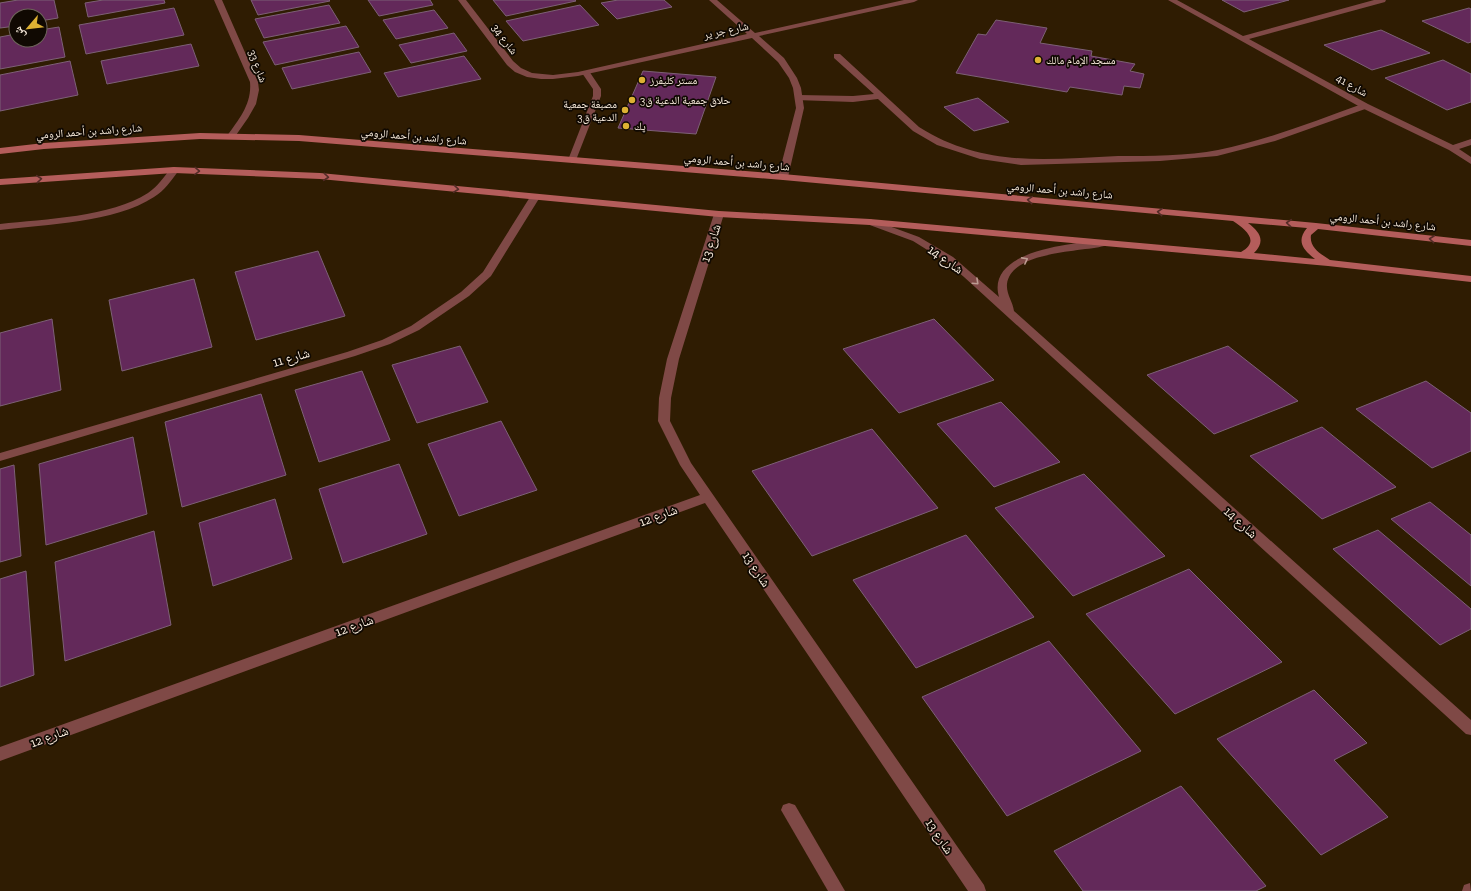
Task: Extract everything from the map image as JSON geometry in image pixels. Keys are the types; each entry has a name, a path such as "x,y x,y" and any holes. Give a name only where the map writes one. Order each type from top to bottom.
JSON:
{"street":[{"name":"شارع 33","path":"218,0 254,82 256,90 245,117 231,136"},
{"name":"شارع 34","path":"462,0 510,63 523,72 541,77"},
{"path":"714,0 755,35 781,60 788,69 797,88 800,108 783,177"},
{"name":"شارع جر ير","path":"541,77 565,76 586,72 914,0"},
{"name":"شارع 41","path":"1172,0 1365,106 1452,148 1471,161"},
{"path":"1243,38 1382,0"},
{"path":"837,56 916,129 944,145 980,156 1021,162 1160,158 1217,152 1266,141 1365,106"},
{"path":"572,160 597,96 597,90 586,72"},
{"path":"799,98 853,99 880,96"},
{"name":"شارع راشد بن أحمد الرومي","path":"0,151 44,146 170,137 231,136 298,138 783,177 1235,218 1471,243"},
{"path":"1452,148 1471,142"},
{"path":"0,182 174,170 320,176 719,214 870,222 1111,243 1328,263 1471,279"},
{"path":"0,227 97,215 126,208 151,195 160,188 174,170"},
{"name":"شارع 11","path":"0,457 351,354 386,342 415,328 465,294 487,274 535,197"},
{"name":"شارع 13","path":"719,214 673,359 665,398 664,421 686,466 978,891"},
{"path":"1235,218 1251,230 1256,237 1254,248 1242,256"},
{"name":"شارع 14","path":"870,222 911,237 934,249 968,275 1469,724"},
{"path":"1316,226 1307,233 1305,238 1306,245 1318,258 1328,263"},
{"name":"شارع 14","path":"1011,315 1003,296 1002,283 1008,273 1017,264 1031,257 1061,247 1111,243"},
{"name":"شارع 12","path":"0,754 708,497"},
{"path":"789,810 837,891"}],"building":[{"path":"18,0 54,0 58,18 48,20 48,8 8,8 8,27 0,28 0,3"},
{"path":"103,0 164,0 165,3 88,17 85,3"},
{"path":"251,0 329,0 330,1 258,15"},
{"path":"368,0 430,0 433,5 379,16"},
{"path":"493,0 575,0 576,1 506,16"},
{"path":"618,0 664,0 672,7 617,19 601,3"},
{"path":"1222,0 1289,0 1244,12"},
{"path":"329,5 340,23 264,38 255,19"},
{"path":"580,5 599,25 523,41 506,21"},
{"path":"174,8 184,35 86,54 79,25"},
{"path":"1469,8 1471,9 1471,42 1468,43 1422,21"},
{"path":"434,10 448,28 396,39 383,20"},
{"name":"مسجد الإمام مالك","path":"996,20 1047,28 1040,43 1092,51 1091,56 1135,64 1130,71 1144,74 1140,88 1124,86 1122,95 1070,87 1067,92 956,73 978,34 986,35"},
{"path":"346,26 359,47 275,65 263,42"},
{"path":"59,27 65,57 0,69 0,37 8,36 8,48 48,48 48,29"},
{"path":"1381,30 1430,53 1372,70 1324,45"},
{"path":"454,33 467,51 411,63 399,45"},
{"path":"191,44 199,66 107,84 101,61"},
{"path":"359,52 371,72 292,89 282,68"},
{"path":"464,56 481,79 398,97 384,73"},
{"path":"1443,60 1471,74 1471,102 1447,110 1385,78"},
{"path":"70,61 78,95 0,111 0,75"},
{"path":"643,71 716,77 696,134 618,128"},
{"path":"978,98 1009,122 974,131 944,107"},
{"path":"318,251 345,316 256,340 235,272"},
{"path":"194,279 212,347 122,371 109,300"},
{"path":"52,319 61,390 0,406 0,333"},
{"path":"934,319 994,380 899,413 843,349"},
{"path":"460,346 488,402 417,423 392,365"},
{"path":"1228,346 1298,401 1214,434 1147,375"},
{"path":"362,371 390,440 319,462 295,390"},
{"path":"1426,381 1471,413 1471,451 1432,468 1356,409"},
{"path":"261,394 286,475 182,507 165,422"},
{"path":"1001,402 1060,462 994,487 937,424"},
{"path":"501,421 537,490 459,516 428,444"},
{"path":"1322,427 1396,487 1322,519 1250,456"},
{"path":"872,429 938,508 812,556 752,471"},
{"path":"133,437 147,514 46,545 39,464"},
{"path":"399,464 427,534 343,563 319,489"},
{"path":"14,465 21,556 0,562 0,469"},
{"path":"1084,474 1165,556 1073,596 995,508"},
{"path":"275,499 292,559 213,586 199,523"},
{"path":"1430,502 1471,535 1471,586 1391,519"},
{"path":"1378,530 1471,609 1471,629 1440,645 1333,549"},
{"path":"154,531 171,625 65,661 55,562"},
{"path":"966,535 1034,617 916,668 853,580"},
{"path":"1189,569 1282,662 1175,714 1086,614"},
{"path":"26,571 34,675 0,687 0,579"},
{"path":"1049,641 1141,751 1007,816 922,697"},
{"path":"1314,690 1367,743 1334,760 1388,817 1321,855 1217,739"},
{"path":"1181,786 1266,886 1256,891 1083,891 1054,851"}],"place":[{"name":"مسجد الإمام مالك","path":"1038,60"},
{"name":"مستر كليفرز","path":"642,80"},
{"name":"حلاق جمعية الدعية ق3","path":"632,100"},
{"name":"مصبغة جمعية الدعية ق3","path":"625,110"},
{"name":"پك","path":"626,126"}]}
